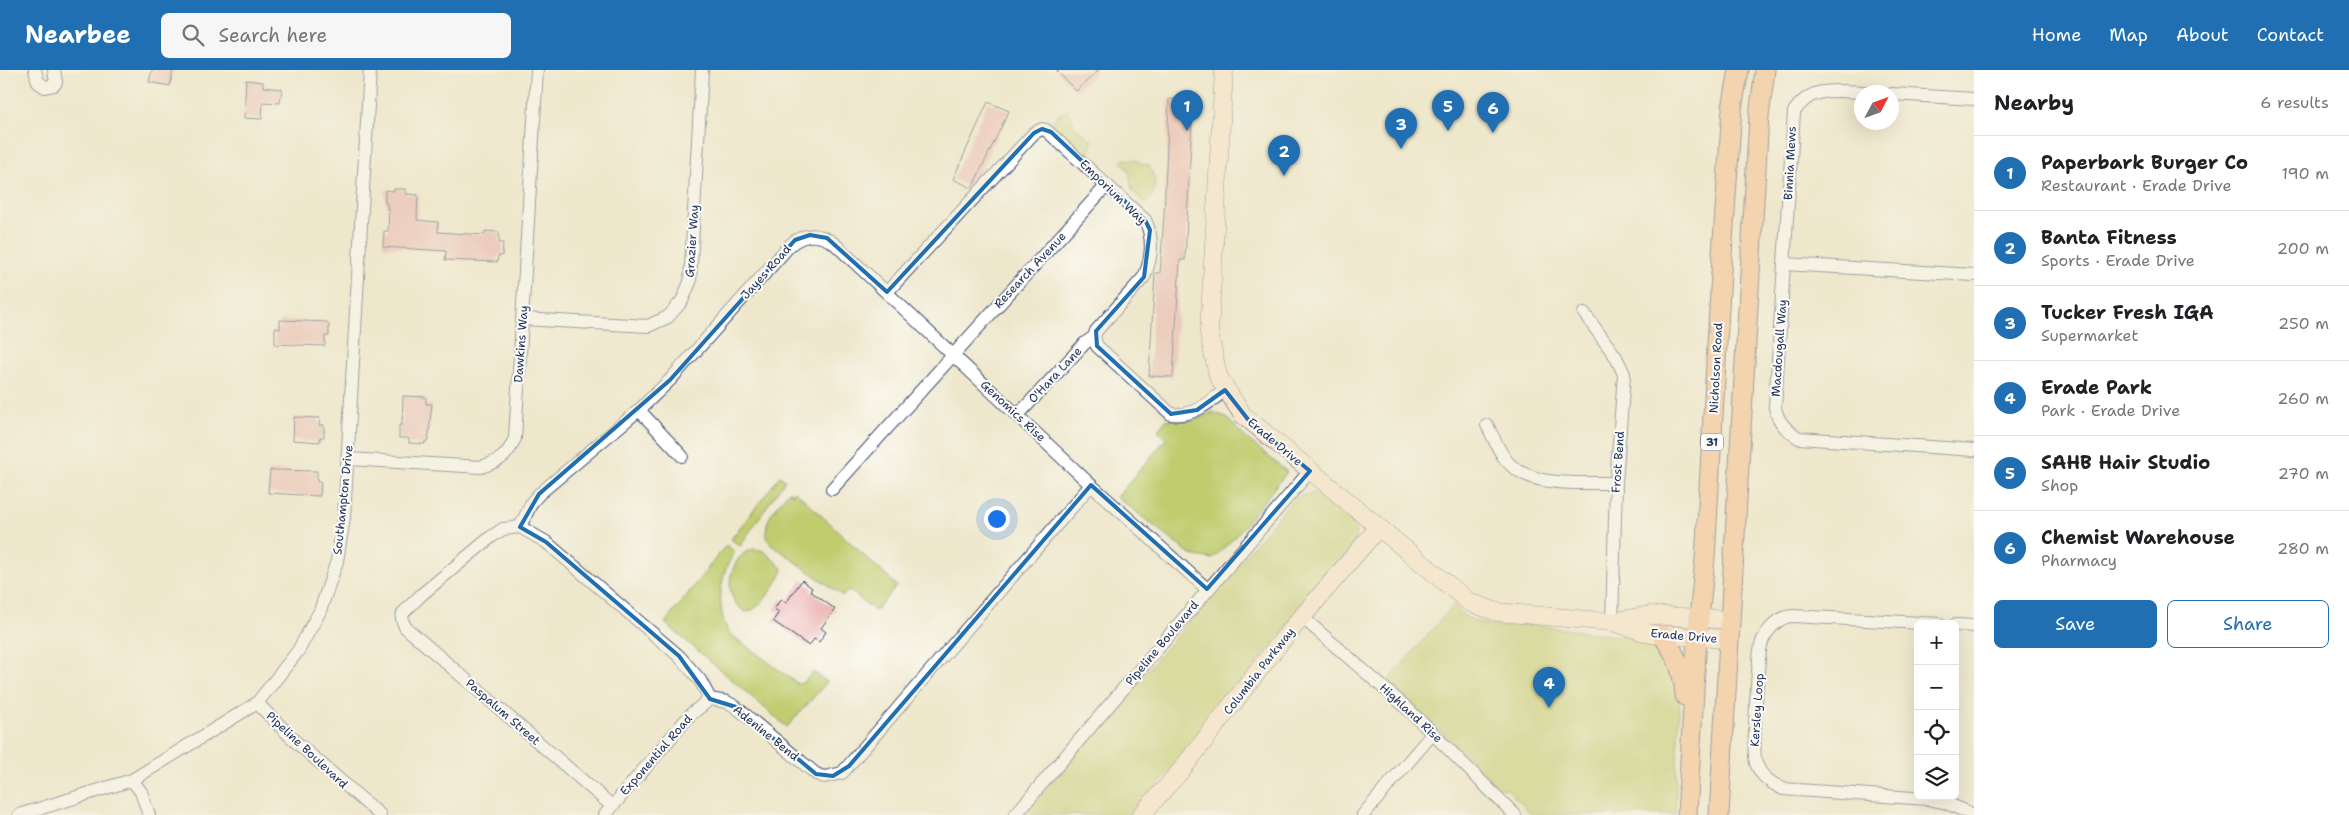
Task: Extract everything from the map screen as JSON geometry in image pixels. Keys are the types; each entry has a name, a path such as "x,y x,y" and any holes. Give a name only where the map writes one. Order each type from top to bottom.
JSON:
{"main road":[{"name":"Nicholson Road","path":"1686,815 1688,762 1705,559 1732,108 1739,70"},
{"name":"31","path":"1720,815 1729,620 1745,394 1760,116 1765,70"},
{"path":"1662,635 1673,648 1684,686 1688,762"}],"street":[{"path":"35,70 38,82 48,87 56,82 54,70"},
{"name":"Southampton Drive","path":"19,815 132,780 257,703 298,651 320,610 337,561 344,518 370,70"},
{"name":"Dawkins Way","path":"348,459 481,467 496,462 509,453 515,438 537,70"},
{"name":"Grazier Way","path":"522,319 648,326 668,317 682,301 690,282 702,70"},
{"name":"Erade Drive","path":"1224,70 1209,334 1214,362 1225,390 1250,422 1460,596 1486,609 1507,613 1612,622 1649,634 1662,635 1729,620"},
{"name":"Binnia Mews","path":"1784,264 1794,112 1809,95 1819,91 1854,92"},
{"path":"1899,94 1974,99"},
{"name":"Emporium Way","path":"887,292 1038,130 1042,129 1051,132 1144,220 1150,230 1151,244 1148,268 1144,277 1096,331 1094,337"},
{"name":"Research Avenue","path":"953,355 1107,185"},
{"name":"Jayes Road","path":"520,528 532,502 539,494 639,410 670,380 795,240 810,235 827,238 953,355"},
{"path":"1784,264 1974,275"},
{"name":"Macdougall Way","path":"1784,264 1775,407 1776,415 1785,428 1799,438 1974,450"},
{"name":"Frost Bend","path":"1584,313 1616,357 1624,374 1616,483 1612,622"},
{"path":"1094,337 1098,346 1171,414 1180,415 1197,410 1225,390"},
{"name":"O'Hara Lane","path":"1018,415 1085,343 1094,337"},
{"path":"832,489 953,355"},
{"name":"Genomics Rise","path":"953,355 1091,485 1207,589"},
{"path":"639,410 682,456"},
{"path":"1487,425 1505,459 1515,469 1538,479 1616,483"},
{"name":"Pipeline Boulevard","path":"1015,815 1310,471"},
{"name":"Adenine Bend","path":"710,699 727,702 736,707 816,774 824,777 842,773 1091,485"},
{"path":"520,528 535,535 553,548 680,656 700,680 710,699"},
{"name":"Paspalum Street","path":"520,528 504,529 491,537 422,595 403,613 402,619 405,627 609,811"},
{"name":"Columbia Parkway","path":"1141,815 1179,773 1279,644 1378,528"},
{"name":"Erade Drive","path":"1612,622 1650,615 1698,628 1728,639"},
{"name":"Kersley Loop","path":"1914,623 1788,616 1775,623 1761,644 1754,756 1764,777 1770,783 1783,789 1928,799 1944,802 1974,815"},
{"name":"Highland Rise","path":"1302,617 1433,733 1515,815"},
{"path":"1959,625 1974,626"},
{"name":"Exponential Road","path":"609,811 690,715 710,699"},
{"name":"Pipeline Boulevard","path":"257,703 296,742 380,815"},
{"path":"1363,815 1433,733"},
{"path":"132,780 141,792 149,815"},
{"path":"358,815 367,804"}],"highlighted area":[{"path":"1042,129 1051,132 1145,220 1150,230 1144,277 1096,331 1097,346 1171,414 1197,410 1225,390 1250,422 1310,471 1207,589 1091,485 849,766 833,776 816,774 736,707 710,699 679,656 546,542 520,527 539,494 670,380 795,240 810,235 827,238 887,292 1034,133"}],"green space":[{"path":"1068,110 1075,127 1093,141 1087,157 1051,124 1057,115"},
{"path":"1125,159 1136,160 1144,165 1148,164 1151,169 1155,185 1153,195 1146,204 1132,191 1129,172 1122,161"},
{"path":"1213,412 1226,417 1244,436 1287,472 1235,537 1212,559 1191,555 1117,497 1166,439 1158,430 1167,419 1193,421"},
{"path":"780,476 785,480 740,546 731,539"},
{"path":"789,491 793,494 795,491 897,586 875,611 849,590 843,596 770,543 766,529 768,522"},
{"path":"1317,493 1333,500 1346,511 1354,525 1356,533 1355,542 1166,776 1131,815 1024,815 1288,505 1299,496"},
{"path":"726,545 735,552 725,571 721,593 722,615 730,634 798,684 804,682 813,672 827,682 787,727 665,623"},
{"path":"755,549 764,551 783,569 778,581 762,602 751,611 746,612 737,605 732,597 731,576 734,566 740,558 747,552"},
{"path":"1455,603 1463,615 1469,619 1484,623 1507,627 1514,622 1609,635 1648,638 1664,644 1680,693 1675,815 1532,815 1507,789 1499,788 1388,681"}],"building":[{"path":"152,70 173,70 170,86 149,82"},
{"path":"1056,70 1099,70 1076,91"},
{"path":"246,80 263,82 263,87 282,89 280,103 263,102 262,119 244,118"},
{"path":"1169,99 1193,100 1185,260 1180,260 1173,377 1149,376 1155,273 1160,273"},
{"path":"988,102 1009,111 972,188 953,179"},
{"path":"394,189 406,189 406,194 418,195 417,220 438,222 438,232 485,235 485,231 499,232 499,243 503,243 502,256 498,256 497,262 445,260 446,251 383,247 384,231 388,231 389,209 387,209 387,203 385,203 385,190 394,191"},
{"path":"280,320 327,322 329,324 329,336 325,336 325,346 275,344 275,328 280,329"},
{"path":"403,396 426,397 426,404 432,404 428,441 425,441 425,444 409,443 409,438 399,438 399,425 402,425"},
{"path":"294,417 320,418 319,425 324,425 324,437 320,437 320,442 293,440"},
{"path":"270,470 317,471 317,482 321,482 320,496 268,493"},
{"path":"802,580 812,588 810,591 835,609 821,628 826,632 819,642 814,639 809,646 773,621 779,612 774,609 781,599 786,603"}],"place":[{"name":"Paperbark Burger Co","path":"1187,131"},
{"name":"SAHB Hair Studio","path":"1448,131"},
{"name":"Chemist Warehouse","path":"1493,133"},
{"name":"Tucker Fresh IGA","path":"1401,149"},
{"name":"Banta Fitness","path":"1284,176"},
{"name":"Erade Park","path":"1549,708"}]}
